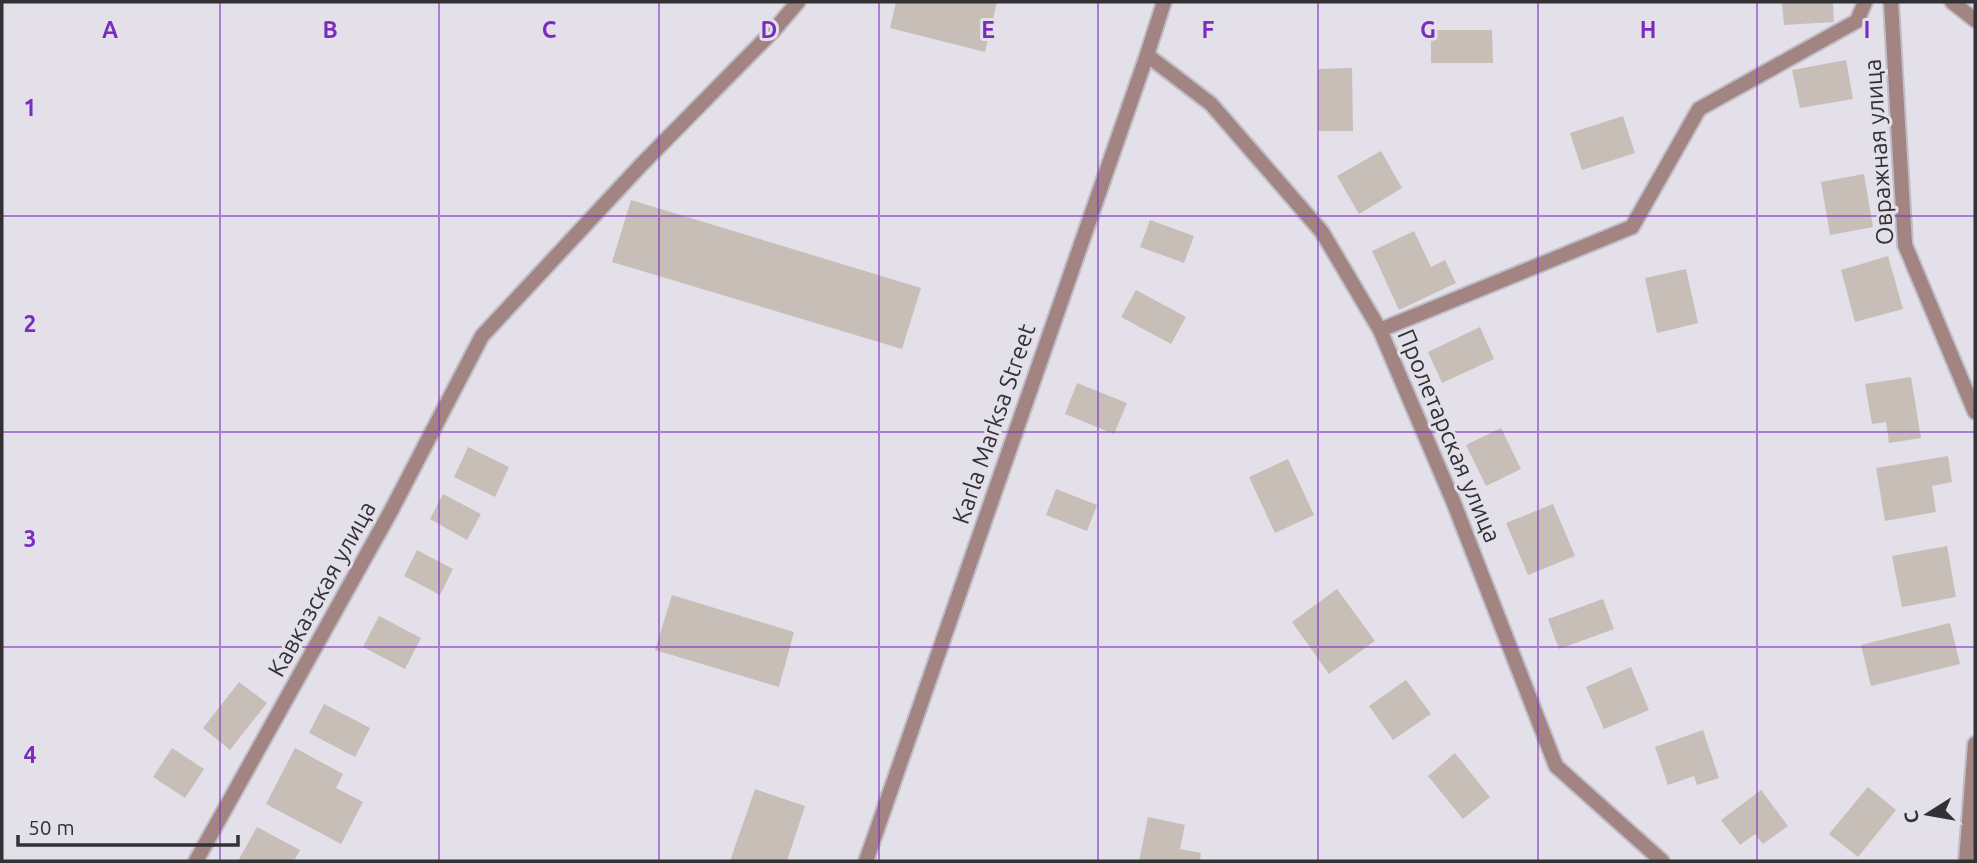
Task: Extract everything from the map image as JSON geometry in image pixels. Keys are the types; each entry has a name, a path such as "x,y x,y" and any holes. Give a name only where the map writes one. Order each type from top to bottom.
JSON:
{"street":[{"name":"Кавказская улица","path":"196,861 392,509 482,336 798,2"},
{"name":"Karla Marksa Street","path":"866,861 1164,2"},
{"path":"1380,330 1632,227 1699,108 1857,21 1865,2"},
{"name":"Овражная улица","path":"1891,2 1905,245 1975,412"},
{"path":"1952,2 1975,20"},
{"name":"Пролетарская улица","path":"1147,55 1211,104 1322,232 1380,330 1453,501 1556,766 1662,861"},
{"path":"1966,861 1975,744"}],"building":[{"path":"896,2 997,2 985,52 890,28"},
{"path":"1782,2 1833,2 1834,22 1784,25"},
{"path":"1431,30 1492,30 1493,63 1431,63"},
{"path":"1846,60 1853,99 1800,108 1792,70"},
{"path":"1352,68 1353,131 1318,131 1318,69"},
{"path":"1623,116 1635,153 1582,170 1570,133"},
{"path":"1381,151 1402,188 1359,214 1337,176"},
{"path":"1864,174 1873,227 1830,235 1821,182"},
{"path":"631,200 921,288 902,349 612,262"},
{"path":"1150,220 1194,236 1184,263 1140,247"},
{"path":"1414,231 1431,267 1445,260 1456,283 1399,310 1372,251"},
{"path":"1888,256 1903,309 1855,322 1841,270"},
{"path":"1686,269 1698,323 1657,333 1645,278"},
{"path":"1136,290 1186,317 1171,344 1121,317"},
{"path":"1480,327 1494,359 1442,383 1428,352"},
{"path":"1911,377 1921,438 1889,443 1886,422 1872,424 1865,384"},
{"path":"1077,383 1127,403 1114,434 1065,414"},
{"path":"1501,428 1521,469 1486,486 1466,445"},
{"path":"468,447 509,467 495,497 454,477"},
{"path":"1948,456 1952,482 1932,486 1936,512 1885,521 1876,468"},
{"path":"1288,459 1314,515 1275,533 1249,477"},
{"path":"1056,489 1097,505 1087,531 1046,515"},
{"path":"443,494 481,514 467,540 430,519"},
{"path":"1553,504 1575,556 1528,575 1506,523"},
{"path":"1947,546 1956,597 1902,607 1892,556"},
{"path":"417,550 453,569 440,595 404,576"},
{"path":"1337,589 1375,641 1329,674 1292,622"},
{"path":"672,595 794,632 779,687 655,650"},
{"path":"1603,599 1614,629 1559,649 1548,619"},
{"path":"379,616 421,638 405,669 363,647"},
{"path":"1950,623 1960,664 1871,686 1861,645"},
{"path":"1631,667 1649,710 1604,729 1586,687"},
{"path":"1406,680 1431,714 1393,740 1369,706"},
{"path":"239,682 267,703 230,750 203,728"},
{"path":"324,704 370,728 355,757 309,733"},
{"path":"1703,730 1719,778 1697,785 1694,776 1668,785 1655,747"},
{"path":"172,748 204,769 185,798 153,777"},
{"path":"295,748 343,774 336,788 363,802 341,844 266,804"},
{"path":"1455,753 1490,797 1463,819 1428,776"},
{"path":"1868,787 1896,810 1858,857 1829,834"},
{"path":"755,789 805,806 787,861 730,861"},
{"path":"1761,790 1788,826 1763,844 1755,834 1740,845 1721,820"},
{"path":"1148,817 1185,825 1180,849 1201,853 1200,861 1139,861"},
{"path":"257,827 300,850 294,861 238,861"}]}
